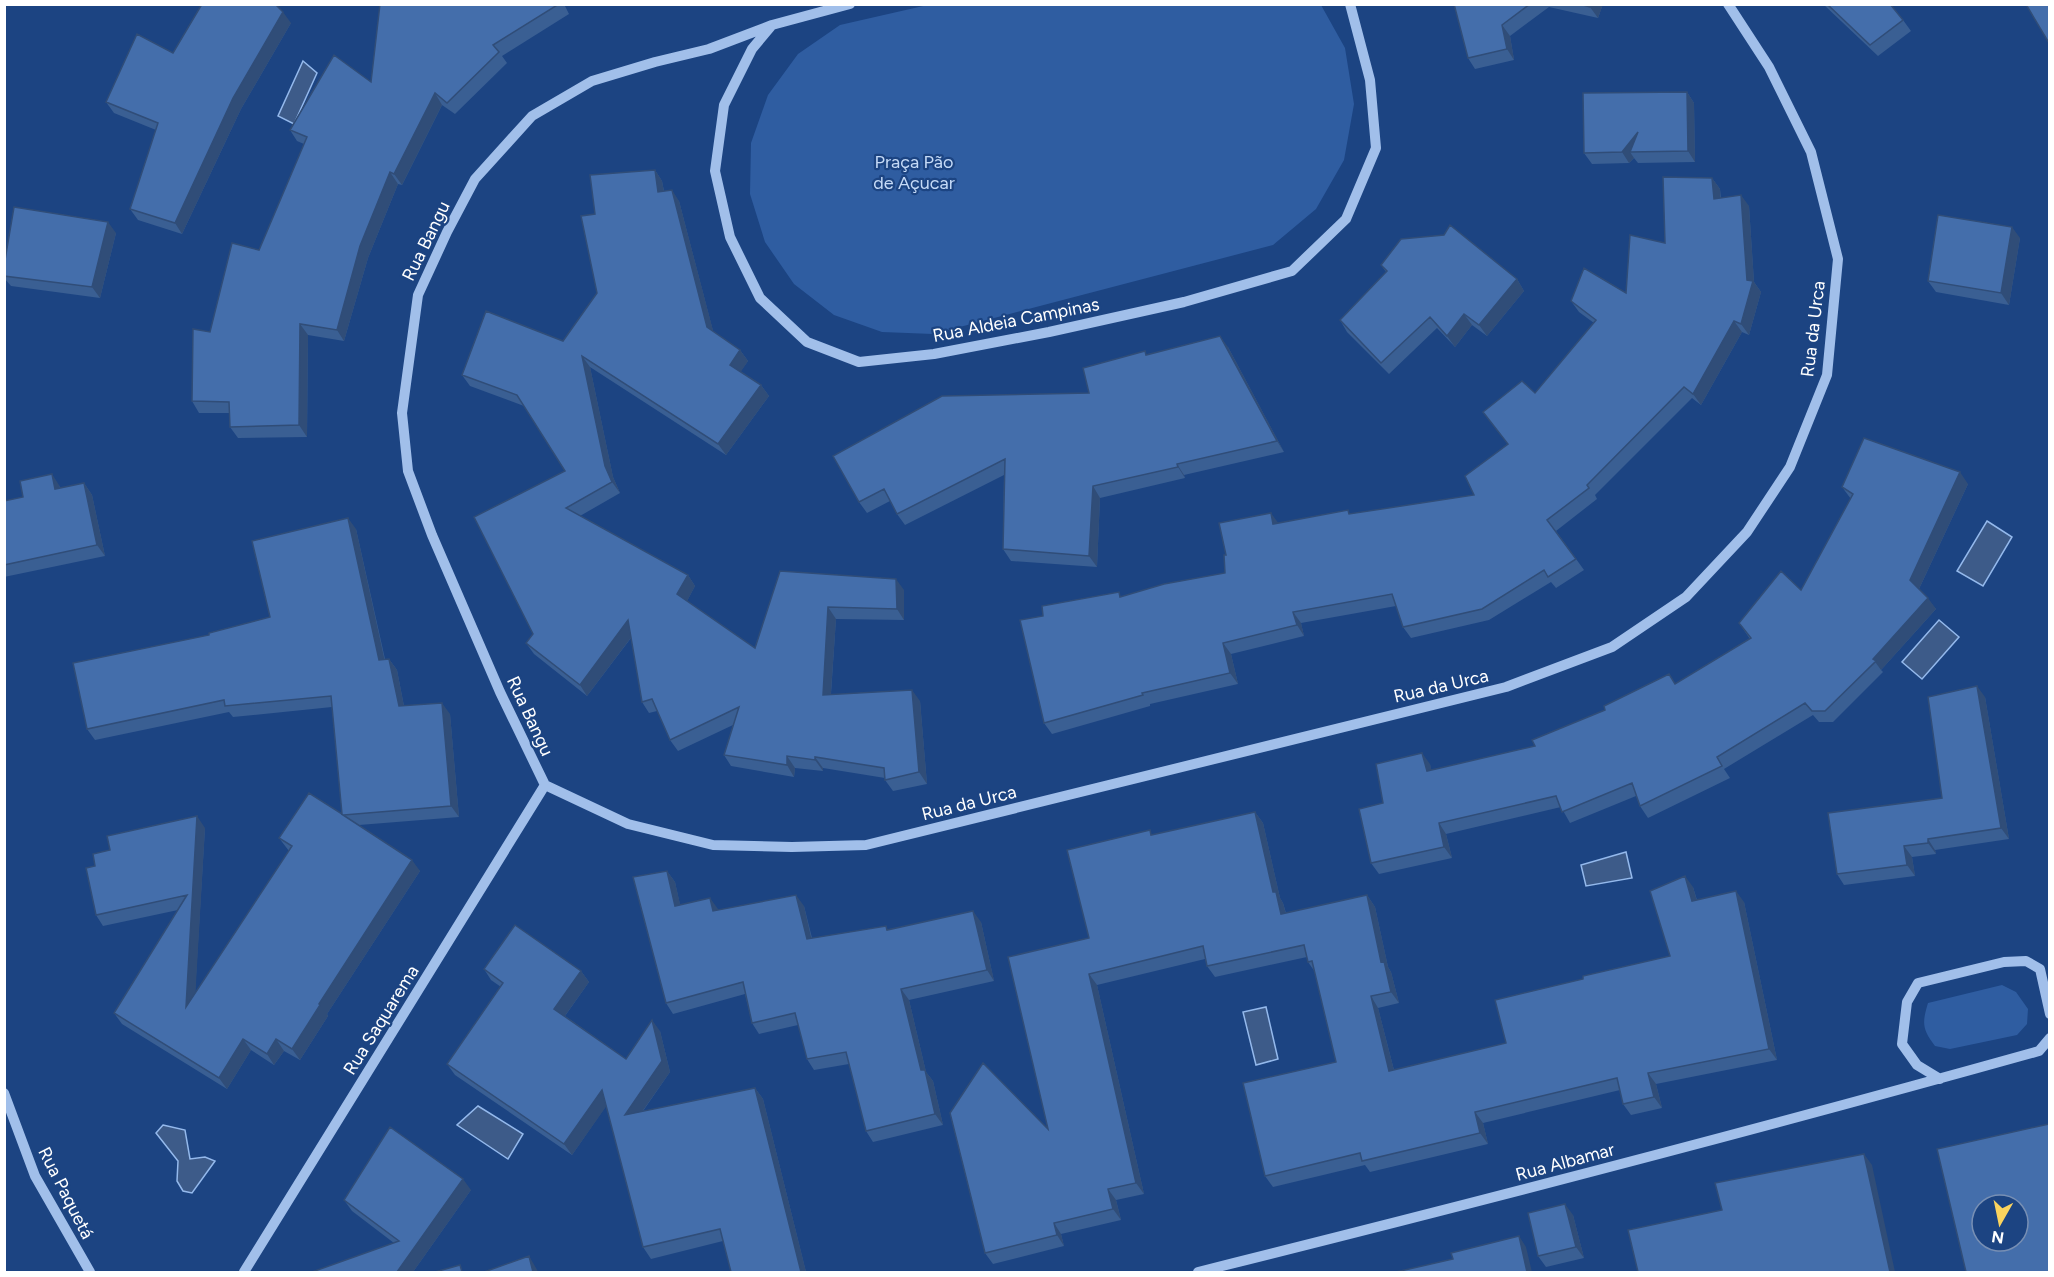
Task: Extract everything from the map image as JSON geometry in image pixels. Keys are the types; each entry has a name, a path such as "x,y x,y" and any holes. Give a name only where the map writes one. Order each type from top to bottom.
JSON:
{"street":[{"name":"Rua Bangu","path":"545,785 490,670 432,535 408,471 402,413 418,295 447,232 475,180 532,116 592,81 709,49 772,25 850,4"},
{"name":"Rua Aldeia Campinas","path":"772,25 752,49 724,105 715,171 730,237 760,298 807,342 859,362 934,354 1049,332 1184,302 1292,271 1346,219 1376,148 1370,80 1350,4"},
{"name":"Rua da Urca","path":"545,785 628,824 713,844 792,847 866,845 1506,687 1612,647 1686,597 1747,532 1790,467 1827,375 1838,259 1811,152 1768,67 1728,4"},
{"name":"Rua Saquarema","path":"244,1272 545,785"},
{"path":"1940,1079 1917,1065 1902,1044 1907,1002 1918,983 2004,962 2026,961 2040,969 2049,1014"},
{"name":"Rua Albamar","path":"1198,1272 1476,1203 1940,1079 2039,1051 2049,1038"},
{"name":"Rua Paquetá","path":"4,1093 35,1176 90,1272"}],"green space":[{"name":"Praça Pão de Açucar","path":"932,4 1321,5 1345,48 1354,104 1344,160 1316,209 1273,245 933,334 882,332 834,315 794,284 765,242 750,194 751,143 768,95 798,54 840,25"},
{"path":"2002,985 2016,992 2028,1009 2027,1024 2017,1035 1950,1049 1935,1046 1924,1026 1928,1003"}],"shaded area":[{"path":"303,61 317,73 294,124 278,116"},
{"path":"1987,521 2012,537 1983,586 1957,571"},
{"path":"1939,620 1959,637 1922,679 1902,662"},
{"path":"1626,852 1632,878 1586,886 1581,865"},
{"path":"1266,1007 1278,1059 1256,1065 1243,1012"},
{"path":"478,1106 523,1134 508,1159 457,1125"},
{"path":"163,1125 185,1130 190,1159 205,1157 215,1161 192,1193 183,1191 177,1181 178,1161 156,1133"}],"building":[{"path":"202,4 275,4 283,12 233,98 175,223 130,209 158,123 106,102 137,34 173,53"},
{"path":"380,4 559,4 493,45 499,52 447,103 435,93 394,174 390,172 360,246 337,330 300,324 299,425 230,427 229,402 192,401 193,329 210,332 232,243 259,250 307,137 290,130 334,55 371,82"},
{"path":"1454,4 1530,4 1502,25 1507,49 1468,58"},
{"path":"1827,4 1890,4 1903,20 1870,45"},
{"path":"2049,4 2049,43 2027,6"},
{"path":"1687,92 1688,151 1630,152 1638,132 1622,152 1584,153 1583,93"},
{"path":"655,170 658,192 672,190 707,327 740,350 730,365 761,385 718,444 582,356 605,466 612,482 566,508 688,575 677,594 755,648 780,571 896,579 897,609 828,607 823,695 912,690 919,772 885,780 884,768 815,757 815,760 787,756 787,765 724,755 739,707 670,740 652,699 642,702 628,620 580,685 526,643 533,634 474,517 565,471 517,395 462,375 486,311 563,341 597,293 581,216 595,214 590,175"},
{"path":"1663,177 1712,178 1714,199 1741,195 1747,280 1753,281 1741,324 1734,321 1693,394 1684,387 1587,485 1589,488 1547,520 1576,559 1548,577 1544,570 1482,609 1403,627 1392,594 1293,612 1297,625 1223,643 1230,673 1142,693 1143,695 1044,723 1020,620 1043,616 1042,606 1119,592 1120,597 1164,584 1225,573 1224,555 1226,555 1219,523 1271,513 1273,524 1348,510 1349,514 1474,495 1465,476 1508,444 1483,412 1522,381 1535,393 1596,320 1571,301 1584,268 1626,293 1630,235 1665,243"},
{"path":"14,207 108,222 92,287 4,276"},
{"path":"1938,215 2012,227 2001,293 1928,281"},
{"path":"1450,225 1517,279 1479,325 1464,314 1447,336 1430,317 1381,363 1340,320 1387,271 1381,265 1401,239 1444,235"},
{"path":"1220,336 1277,441 1093,486 1089,556 1003,549 1005,459 897,514 884,489 859,502 833,456 942,396 1089,393 1083,368 1145,351 1146,355"},
{"path":"1864,438 1960,472 1910,580 1928,598 1873,659 1876,661 1825,711 1812,711 1805,703 1717,757 1722,766 1640,806 1632,783 1562,812 1556,796 1439,823 1444,847 1371,863 1359,809 1383,803 1376,764 1422,753 1427,771 1535,746 1532,740 1605,710 1604,706 1669,674 1675,684 1751,638 1739,623 1781,571 1801,590 1853,494 1842,487"},
{"path":"52,474 55,489 84,483 97,545 4,565 4,501 23,497 20,481"},
{"path":"348,518 379,660 389,659 399,706 442,703 451,806 343,815 412,860 292,1049 276,1039 267,1054 243,1039 219,1078 114,1013 187,895 96,915 86,868 95,866 93,854 110,850 107,836 197,816 186,1007 292,846 279,838 309,793 342,814 331,696 225,706 224,700 87,729 73,663 209,635 209,633 270,617 252,541"},
{"path":"1977,686 2001,828 1928,839 1928,843 1904,846 1907,865 1837,874 1828,813 1942,798 1928,697"},
{"path":"1255,812 1273,892 1276,892 1281,914 1367,895 1381,962 1384,961 1391,992 1371,996 1389,1071 1506,1043 1495,1000 1583,979 1583,976 1670,956 1650,891 1685,876 1692,901 1736,891 1769,1049 1648,1073 1654,1097 1623,1104 1617,1078 1475,1112 1480,1133 1362,1161 1360,1153 1265,1176 1243,1083 1336,1062 1312,961 1308,962 1304,945 1207,966 1203,946 1089,974 1136,1183 1108,1189 1113,1209 1054,1223 1057,1235 985,1253 950,1113 983,1063 1048,1129 1008,957 1089,938 1067,850 1150,830 1151,835"},
{"path":"667,871 675,906 710,898 713,911 796,895 807,939 886,926 887,930 973,911 987,970 901,989 921,1070 925,1070 935,1114 866,1131 846,1052 807,1059 795,1013 752,1023 743,982 666,1003 633,877"},
{"path":"515,925 581,971 554,1009 626,1059 652,1020 662,1061 625,1115 755,1088 801,1272 731,1272 720,1229 643,1247 602,1090 564,1144 447,1064 503,983 484,969"},
{"path":"2049,1124 2049,1272 1966,1272 1937,1149"},
{"path":"390,1127 463,1179 397,1272 312,1272 399,1241 344,1200"},
{"path":"1864,1154 1890,1272 1638,1272 1628,1230 1722,1210 1715,1183"},
{"path":"1565,1204 1576,1247 1538,1256 1528,1213"},
{"path":"1519,1236 1527,1272 1396,1272 1453,1259 1451,1253"},
{"path":"529,1256 533,1272 484,1272"},
{"path":"460,1265 462,1272 435,1272"}]}
